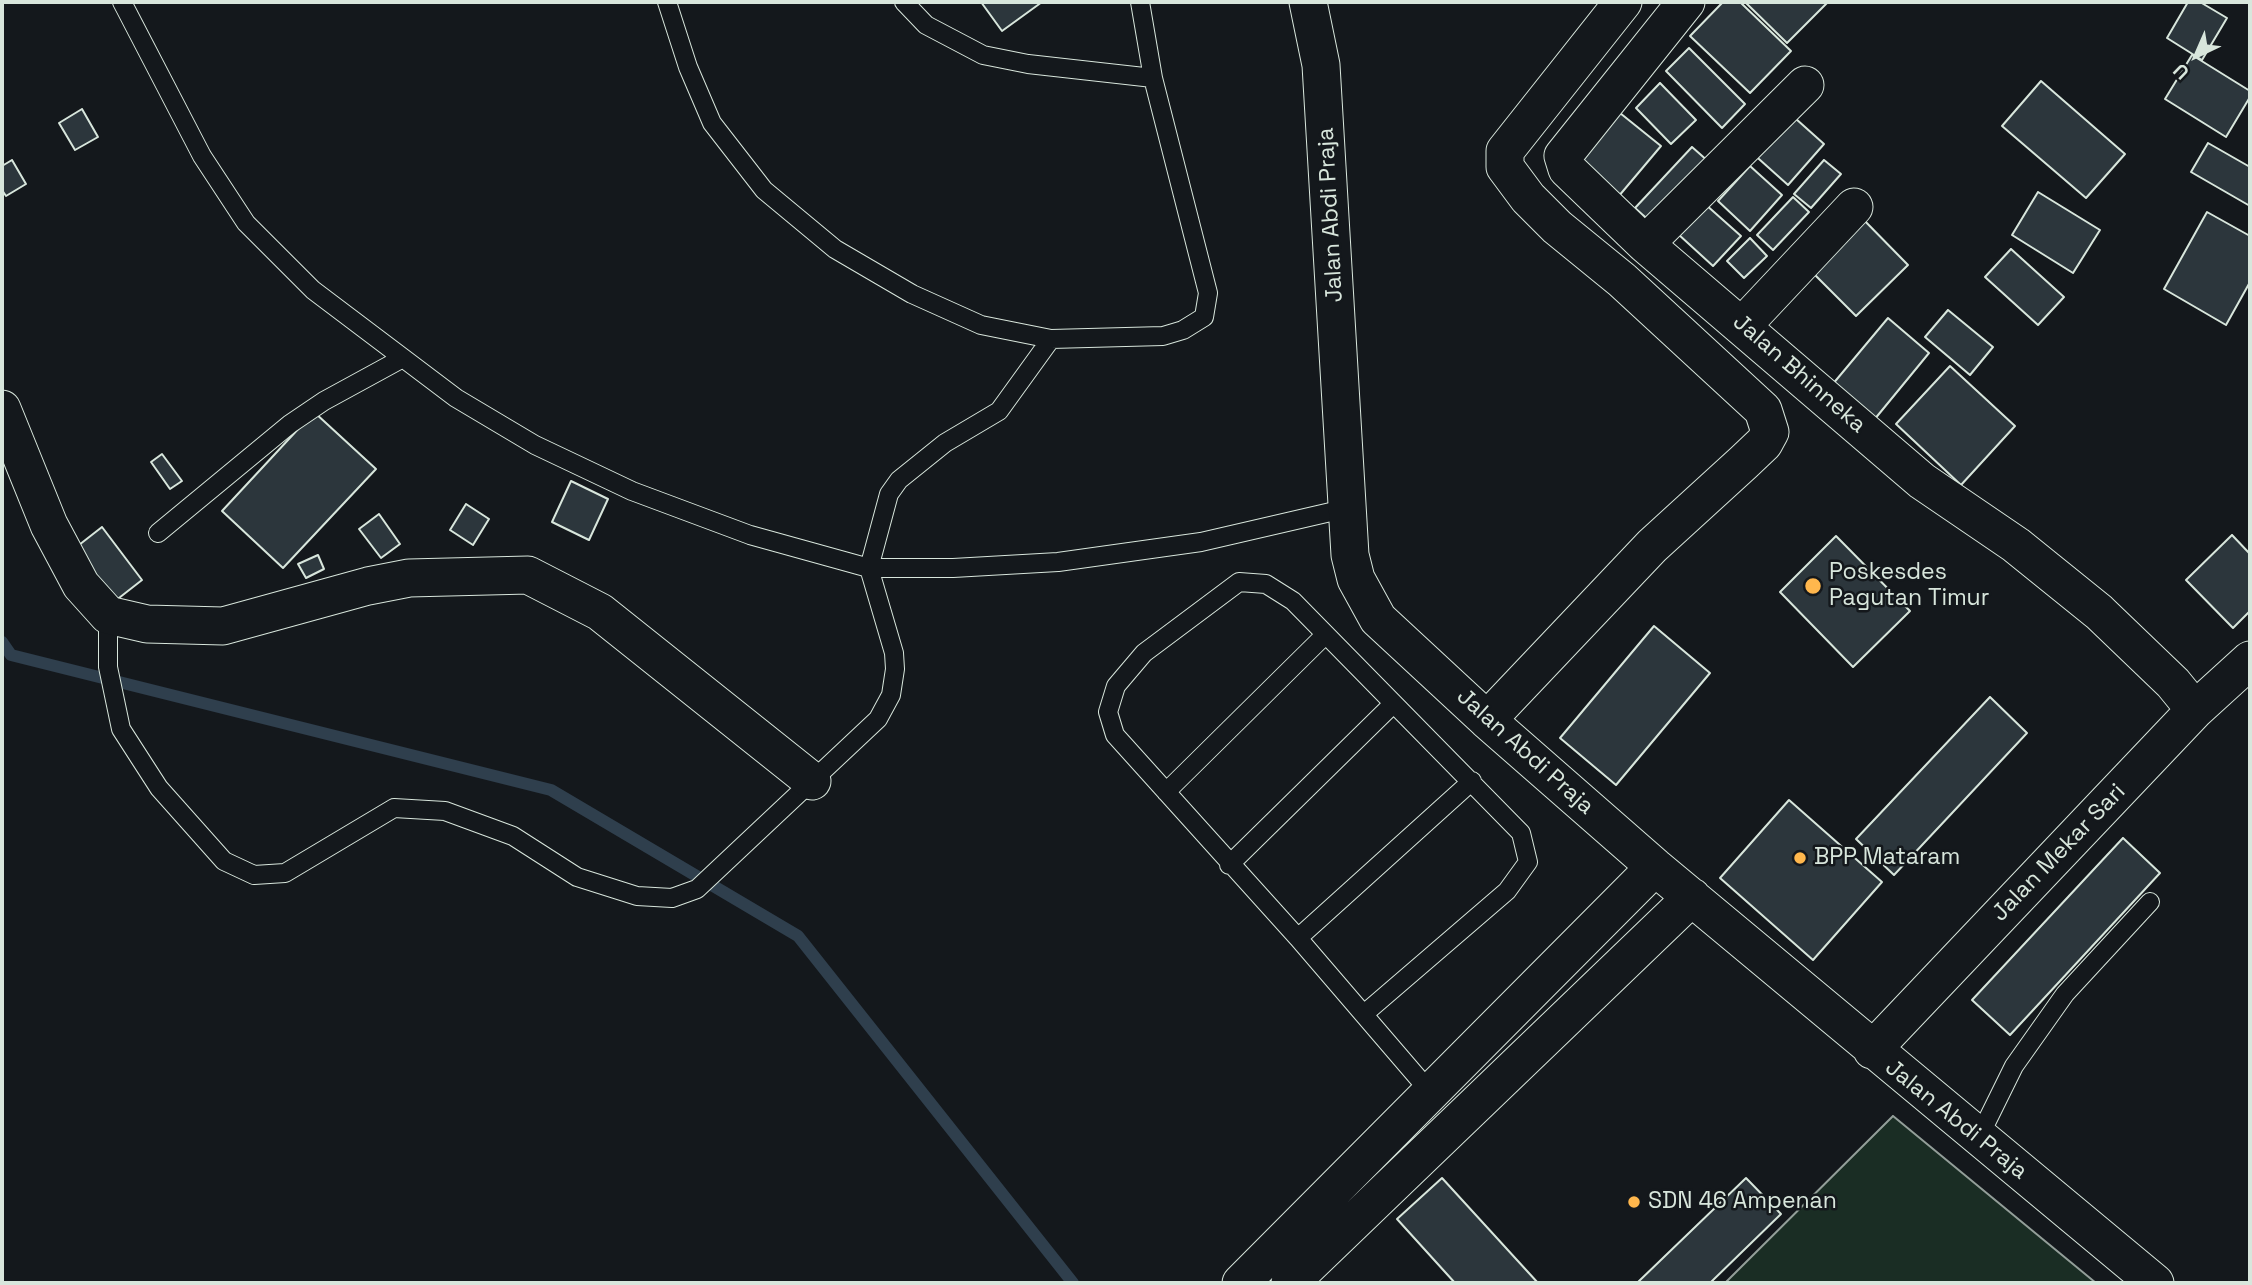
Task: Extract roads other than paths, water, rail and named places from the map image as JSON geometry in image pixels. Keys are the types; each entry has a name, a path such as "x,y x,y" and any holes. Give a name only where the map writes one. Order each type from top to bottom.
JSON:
{"street":[{"name":"Jalan Abdi Praja","path":"1308,2 1321,65 1350,555 1356,579 1378,619 1486,720 1655,867 1872,1051 2155,1283"},
{"path":"1486,720 1652,546 1764,443 1770,432 1763,410 1622,281 1557,227 1528,198 1505,167 1505,151 1623,2"},
{"name":"Jalan Bhinneka","path":"1686,2 1563,156 1567,169 1645,244 1743,325 1922,481 2016,545 2099,612 2173,683 2195,710"},
{"path":"1645,244 1805,85"},
{"path":"1743,325 1854,207"},
{"path":"2,409 49,525 81,585 108,615 146,624 223,626 368,586 409,578 528,575 600,612 806,787"},
{"name":"Jalan Mekar Sari","path":"1872,1051 2195,710 2250,660"},
{"path":"1241,1283 1655,867"},
{"path":"1290,1283 1692,897"}],"lane":[{"path":"122,2 202,156 246,223 313,290 456,398 535,445 632,491 750,535 869,568 953,568 1058,562 1201,542 1348,508"},
{"path":"667,2 688,67 712,123 764,190 835,249 912,294 981,326 1051,340 1163,336 1183,330 1204,317 1208,293 1153,78 1139,2"},
{"path":"904,2 926,25 984,55 1028,64 1153,78"},
{"path":"108,615 108,667 121,729 159,788 223,861 254,875 285,873 394,808 445,811 513,836 577,877 637,896 672,898 697,889 878,719 891,695 894,653 869,568 889,494 899,480 945,443 999,411 1051,340"},
{"path":"158,533 290,424 324,401 401,359"},
{"path":"1364,1014 1507,891 1528,862 1521,833 1472,781 1324,636 1293,601 1266,584 1239,582 1144,653 1116,686 1108,712 1115,734 1431,1093"},
{"path":"1166,792 1324,636"},
{"path":"1229,864 1393,704"},
{"path":"1298,939 1472,781"},
{"path":"1979,1137 2014,1066 2065,994 2150,902"}],"waterway":[{"path":"2,642 11,655 551,790 798,936 1073,1283"}],"place":[{"name":"Poskesdes Pagutan Timur","path":"1813,586"},
{"name":"BPP Mataram","path":"1800,858"},
{"name":"SDN 46 Ampenan","path":"1634,1202"}]}
